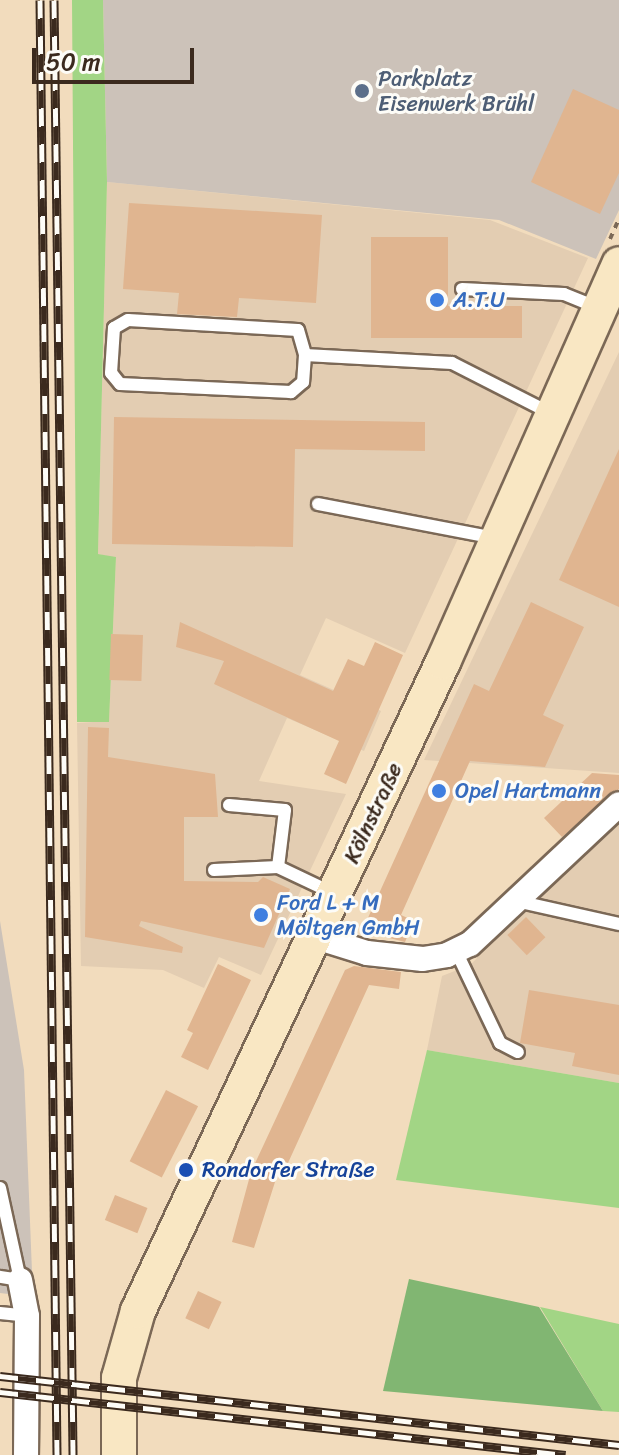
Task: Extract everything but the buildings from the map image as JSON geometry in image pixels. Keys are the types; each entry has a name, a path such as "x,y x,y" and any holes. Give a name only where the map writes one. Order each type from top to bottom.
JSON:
{"main road":[{"name":"Kölnstraße","path":"119,1455 119,1378 138,1311 316,937 619,264"}],"street":[{"path":"316,937 367,953 423,959 456,951 470,944 619,804"},
{"path":"10,1279 27,1316 26,1455"}],"lane":[{"path":"462,289 564,294 599,309"},
{"path":"128,320 298,330 305,355 303,382 291,392 120,384 111,373 114,328 128,320"},
{"path":"305,355 452,363 552,415"},
{"path":"318,504 497,539"},
{"path":"229,805 285,810 278,867"},
{"path":"214,870 278,867 335,894"},
{"path":"516,901 619,924"},
{"path":"456,951 500,1043 518,1052"},
{"path":"0,1188 10,1279"},
{"path":"0,1313 27,1316"}],"shaded area":[{"name":"Parkplatz Eisenwerk Brühl","path":"103,0 619,0 619,210 596,259 499,220 107,182"},
{"path":"107,182 490,220 588,258 405,653 326,618 300,675 381,711 364,751 287,718 259,781 346,794 261,975 219,957 204,988 163,970 81,966 77,723 109,721 116,558 98,554"},
{"path":"619,352 619,773 424,760"},
{"path":"619,822 619,1083 427,1050 442,976 470,965"},
{"path":"0,921 24,1070 33,1297 0,1293"}],"green space":[{"path":"72,0 103,0 107,182 98,554 116,557 109,722 77,722"},
{"path":"427,1050 619,1083 619,1208 396,1180"},
{"path":"409,1279 539,1307 603,1411 383,1391"},
{"path":"540,1307 619,1324 619,1412 603,1411"}],"railway":[{"path":"40,0 57,1455"},
{"path":"54,0 73,1455"},
{"path":"0,1376 619,1445"},
{"path":"0,1392 565,1455"}],"place":[{"name":"Parkplatz Eisenwerk Brühl","path":"362,91"},
{"name":"A.T.U","path":"437,300"},
{"name":"Opel Hartmann","path":"439,791"},
{"name":"Ford L + M Möltgen GmbH","path":"261,915"},
{"name":"Rondorfer Straße","path":"186,1170"}]}
